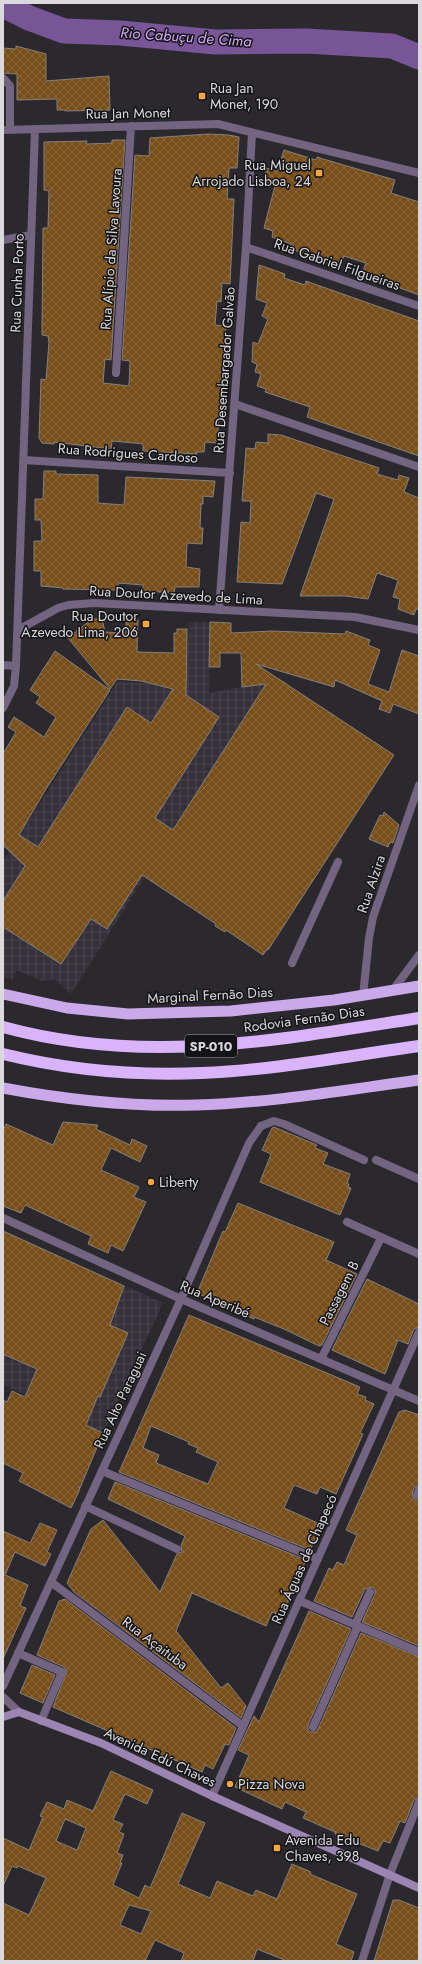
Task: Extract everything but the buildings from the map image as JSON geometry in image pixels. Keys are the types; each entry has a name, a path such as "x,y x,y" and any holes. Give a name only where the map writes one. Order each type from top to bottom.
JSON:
{"highway":[{"name":"Marginal Fernão Dias","path":"3,994 67,1008 128,1014 231,1011 334,1000 419,986"},
{"name":"Rodovia Fernão Dias","path":"3,1027 87,1044 145,1048 210,1046 280,1040 419,1018"},
{"name":"SP-010","path":"3,1054 35,1062 92,1070 149,1074 202,1074 262,1068 419,1046"},
{"path":"3,1088 54,1098 120,1104 196,1105 292,1097 419,1080"}],"main road":[{"name":"Avenida Edú Chaves","path":"19,1712 101,1743 212,1796 419,1888"},
{"path":"3,1717 19,1712"}],"street":[{"path":"3,78 10,86 6,130"},
{"name":"Rua Jan Monet","path":"6,130 218,124 419,173"},
{"name":"Rua Alípio da Silva Lavoura","path":"116,373 131,126"},
{"name":"Rua Cunha Porto","path":"18,630 35,129"},
{"name":"Rua Desembargador Galvão","path":"219,610 246,247 252,133"},
{"path":"3,240 31,235"},
{"name":"Rua Gabriel Filgueiras","path":"246,247 419,306"},
{"path":"235,404 419,467"},
{"name":"Rua Rodrigues Cardoso","path":"24,460 230,473"},
{"name":"Rua Doutor Azevedo de Lima","path":"18,630 43,615 68,605 106,603 355,617 419,630"},
{"path":"3,708 14,686 18,630"},
{"path":"3,665 16,666"},
{"name":"Rua Alzira","path":"363,996 369,938 373,917 416,804 419,785"},
{"path":"292,963 338,862"},
{"path":"393,990 419,955"},
{"name":"Rua Alto Paraguai","path":"3,1686 181,1299 249,1143 261,1126 274,1121 284,1124 364,1160"},
{"path":"376,1160 419,1179"},
{"name":"Rua Aperibé","path":"3,1218 181,1299 419,1401"},
{"path":"348,1222 419,1254"},
{"name":"Passagem B","path":"321,1359 381,1238"},
{"name":"Rua Águas de Chapecó","path":"212,1796 419,1332"},
{"path":"102,1471 318,1559"},
{"path":"86,1506 177,1549"},
{"name":"Rua Açaituba","path":"52,1582 243,1726"},
{"path":"313,1728 370,1592"},
{"path":"300,1601 419,1652"},
{"path":"18,1653 62,1672 41,1721"},
{"name":"Avenida Edú Chaves","path":"3,1697 19,1712"},
{"path":"362,1961 390,1874 419,1802"}],"shaded area":[{"path":"189,622 210,622 209,693 272,681 143,879 71,994 55,979 41,981 17,970 12,980 3,976 3,861 118,681 151,684 186,691"},
{"path":"3,1230 163,1303 103,1433 3,1384"}],"waterway":[{"name":"Rio Cabuçu de Cima","path":"3,5 29,18 64,31 121,33 215,42 306,41 392,46 419,57"}],"place":[{"name":"Rua Jan Monet, 190","path":"202,96"},
{"name":"Rua Miguel Arrojado Lisboa, 24","path":"319,173"},
{"name":"Rua Doutor Azevedo Lima, 206","path":"146,624"},
{"name":"Liberty","path":"151,1182"},
{"name":"Pizza Nova","path":"230,1784"},
{"name":"Avenida Edu Chaves, 398","path":"277,1848"}]}
